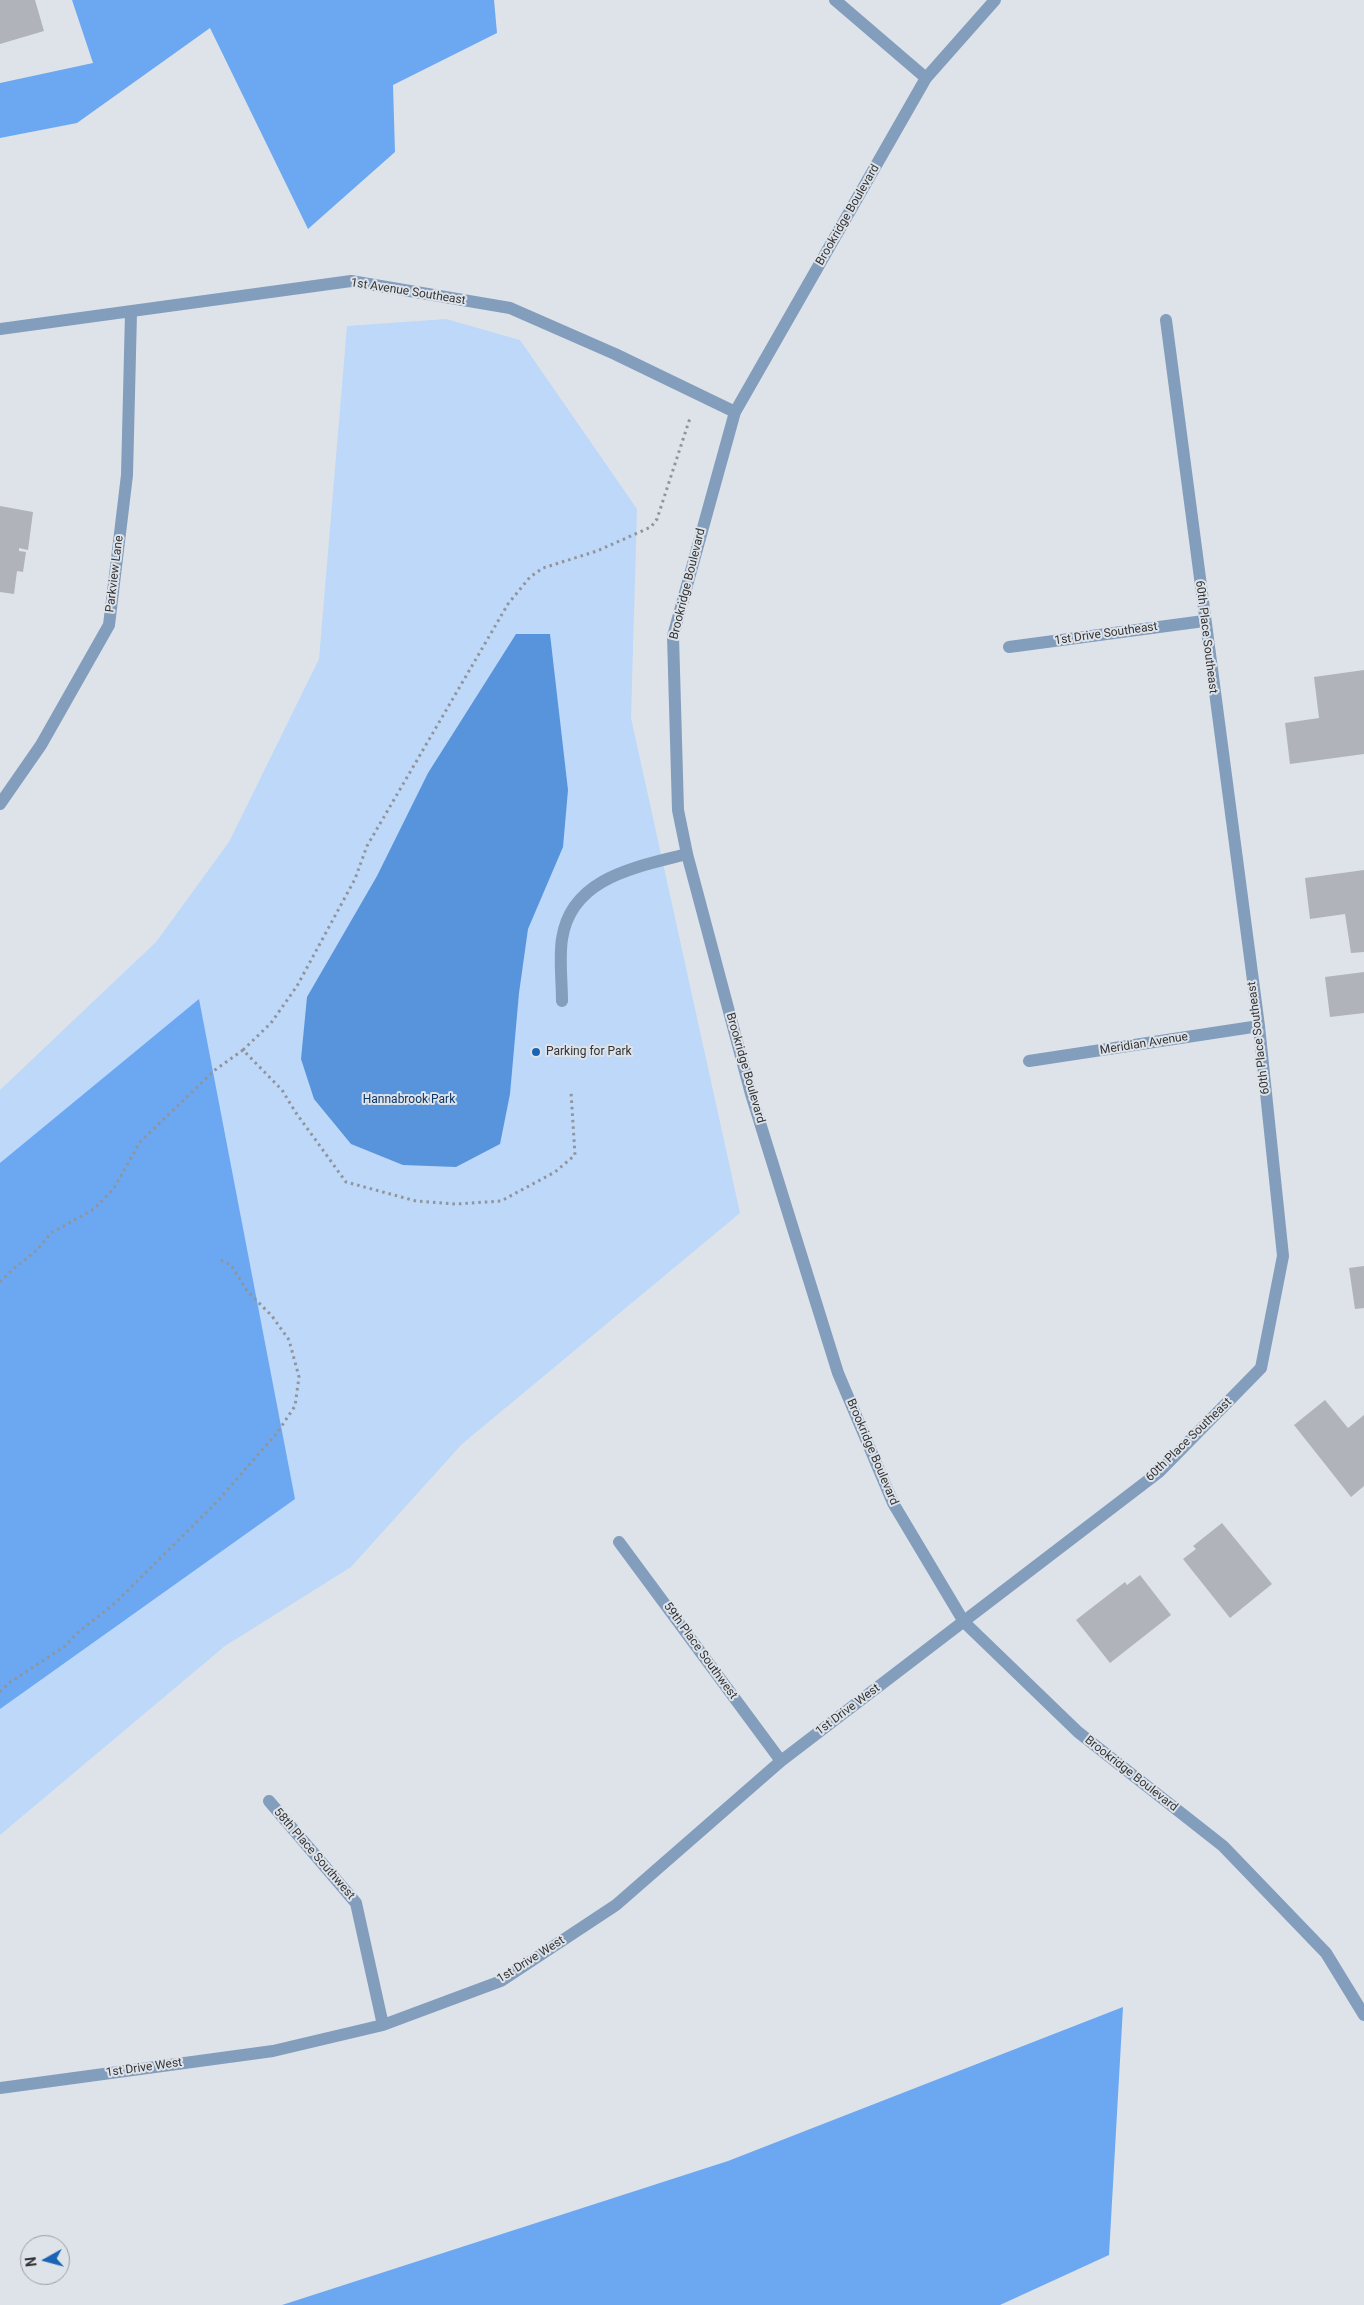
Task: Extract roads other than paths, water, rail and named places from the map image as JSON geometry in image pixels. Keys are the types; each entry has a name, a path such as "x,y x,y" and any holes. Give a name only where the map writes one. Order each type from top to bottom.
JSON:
{"street":[{"path":"835,0 926,78"},
{"name":"Brookridge Boulevard","path":"995,0 926,78 735,412 673,636 678,810 687,854 751,1094 838,1374 893,1502 964,1622 1078,1732 1223,1846 1326,1953 1364,2015"},
{"name":"1st Avenue Southeast","path":"0,329 131,313 351,281 510,308 615,354 735,412"},
{"name":"Parkview Lane","path":"0,804 41,745 109,625 127,475 131,313"},
{"name":"60th Place Southeast","path":"964,1622 1159,1472 1261,1368 1283,1256 1259,1026 1204,620 1166,320"},
{"name":"1st Drive Southeast","path":"1009,647 1204,620"},
{"path":"562,1001 562,938 573,905 600,881 633,868 687,854"},
{"name":"Meridian Avenue","path":"1028,1061 1259,1026"},
{"name":"59th Place Southwest","path":"619,1542 781,1761"},
{"name":"1st Drive West","path":"0,2088 273,2051 383,2025 501,1981 608,1910 781,1761 964,1622"},
{"name":"58th Place Southwest","path":"269,1801 356,1902 383,2025"}],"place":[{"name":"Parking for Park","path":"536,1052"}],"park label":[{"name":"Hannabrook Park","path":"409,1100"}]}
